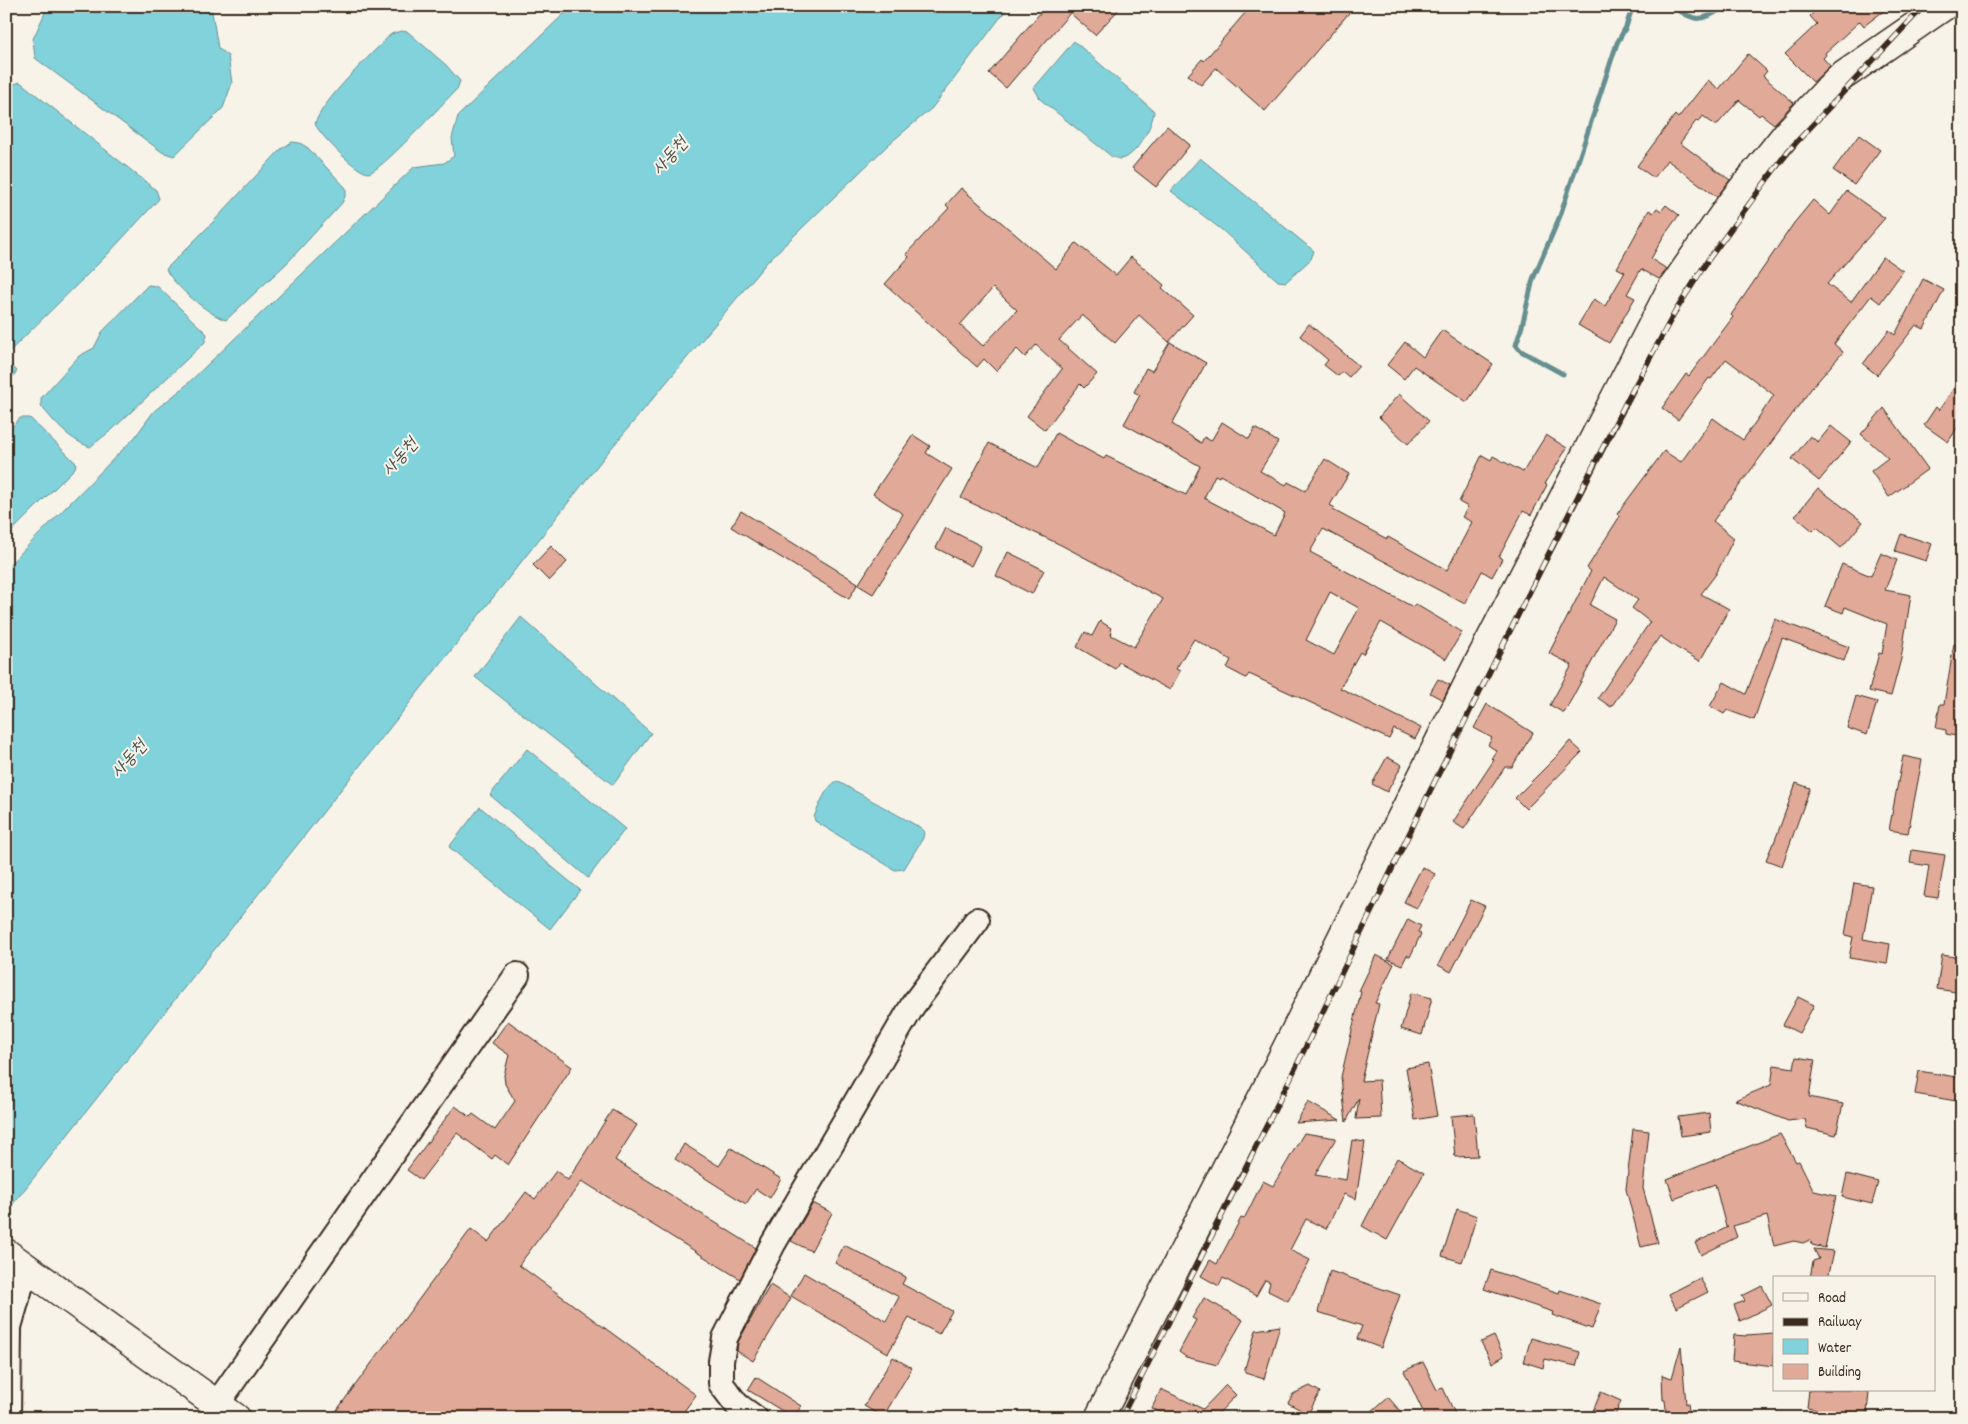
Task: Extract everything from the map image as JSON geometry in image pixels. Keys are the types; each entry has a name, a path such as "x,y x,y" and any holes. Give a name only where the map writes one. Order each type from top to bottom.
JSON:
{"main road":[{"path":"1099,1418 1260,1103 1474,672 1669,293 1732,202 1788,131 1836,80 1944,6"},
{"path":"16,1260 227,1411"}],"street":[{"path":"755,1418 737,1405 720,1384 720,1361 725,1338 774,1244 914,1004 977,920"},
{"path":"227,1411 516,975"},
{"path":"8,1418 9,1327 16,1260"}],"water":[{"path":"48,6 211,6 218,48 228,56 232,83 223,108 174,156 162,152 35,58 33,39"},
{"name":"사동천","path":"572,6 1009,6 932,108 889,144 768,261 609,451 13,1204 6,1218 6,568 135,437 154,411 182,389 414,167 444,163 454,156 452,138 458,116"},
{"path":"401,31 408,32 446,65 460,81 457,89 412,136 384,162 368,173 355,166 339,152 315,124 319,114 337,90 391,34"},
{"path":"1074,41 1154,111 1147,132 1137,148 1125,158 1119,159 1111,156 1041,100 1034,88"},
{"path":"20,82 156,190 159,199 106,256 10,351 6,350 6,101 12,85"},
{"path":"292,142 300,143 308,148 346,188 346,194 342,203 288,262 226,320 192,299 176,283 166,269 281,149"},
{"path":"1200,158 1314,251 1311,259 1286,282 1278,281 1222,230 1171,191"},
{"path":"148,285 157,286 207,334 205,342 113,429 90,447 82,444 57,425 41,406 41,398 79,356 94,348 102,332"},
{"path":"6,360 17,371 6,386"},
{"path":"20,418 30,418 76,463 75,468 6,537 6,434"},
{"path":"521,617 651,733 613,785 475,677"},
{"path":"527,749 625,829 588,878 490,795"},
{"path":"837,781 921,828 924,832 923,838 904,869 895,870 815,821 814,817 823,797 829,787"},
{"path":"480,807 580,890 550,929 449,847"}],"building":[{"path":"1046,6 1122,6 1095,35 1070,13 1006,88 989,73"},
{"path":"1251,6 1355,6 1265,111 1216,68 1201,85 1188,75 1202,59 1204,61"},
{"path":"1820,6 1890,6 1864,26 1860,21 1825,53 1826,55 1823,58 1830,66 1813,82 1785,54 1817,24 1810,16"},
{"path":"1748,54 1767,71 1763,76 1794,103 1774,124 1761,114 1759,116 1739,100 1716,126 1703,116 1699,122 1696,121 1680,143 1730,180 1717,197 1667,160 1654,178 1637,166 1675,115 1678,118 1708,80 1719,89"},
{"path":"1167,126 1190,145 1156,187 1132,168"},
{"path":"1859,135 1880,150 1854,185 1833,170"},
{"path":"961,188 1056,269 1076,243 1116,275 1131,257 1164,285 1162,288 1193,315 1169,342 1139,315 1115,343 1082,315 1059,340 1097,374 1084,388 1080,384 1045,430 1027,416 1062,369 1036,345 1025,357 1017,349 996,371 984,359 977,367 885,284 909,257 906,254 949,208 946,205","holes":["993,288 1017,310 983,346 960,325"]},
{"path":"1847,191 1885,218 1827,284 1851,302 1883,257 1903,271 1880,303 1871,296 1834,344 1843,352 1811,389 1713,521 1734,538 1716,574 1701,594 1729,609 1700,661 1660,636 1611,707 1598,698 1650,622 1632,608 1638,600 1604,577 1590,605 1615,619 1564,713 1550,705 1572,665 1549,653 1591,571 1587,568 1620,516 1617,514 1664,451 1681,462 1713,418 1743,440 1774,395 1726,359 1711,379 1709,378 1678,420 1662,408 1686,374 1689,376 1733,317 1731,315 1794,223 1813,200 1830,215"},
{"path":"1666,205 1679,215 1663,237 1651,259 1667,269 1659,279 1641,269 1627,294 1635,298 1609,343 1578,325 1594,299 1605,306 1625,272 1617,268 1649,210 1653,213 1657,208 1661,211"},
{"path":"1923,279 1944,290 1924,329 1916,325 1877,375 1863,364 1889,330 1895,335"},
{"path":"1309,324 1359,366 1349,377 1343,372 1338,376 1324,365 1328,360 1300,336"},
{"path":"1442,330 1493,364 1467,402 1414,366 1404,379 1387,365 1405,342 1423,357"},
{"path":"1170,342 1206,363 1172,424 1201,443 1204,437 1211,441 1222,422 1249,439 1255,428 1278,442 1260,471 1286,485 1288,482 1305,491 1325,459 1349,474 1330,505 1335,508 1333,510 1387,539 1388,537 1447,570 1472,522 1462,517 1468,507 1459,502 1482,455 1491,460 1493,456 1523,472 1546,435 1567,448 1545,484 1547,485 1531,515 1523,511 1499,557 1502,559 1492,577 1482,571 1465,604 1323,529 1310,552 1413,607 1415,604 1462,632 1446,659 1381,622 1363,654 1360,652 1340,688 1421,728 1415,739 1394,729 1389,739 1249,674 1246,678 1227,668 1231,660 1194,639 1176,669 1180,671 1170,690 1119,662 1115,669 1077,647 1085,632 1092,636 1100,621 1111,628 1111,635 1134,647 1163,599 1061,545 961,498 989,443 1038,468 1056,433 1104,459 1106,456 1186,495 1200,466 1124,424 1140,395 1134,392 1146,368 1152,371","holes":["1215,475 1219,477 1220,475 1285,513 1274,535 1204,498","1330,592 1359,608 1334,655 1306,640"]},
{"path":"1962,376 1962,421 1948,442 1924,425 1936,407 1939,410"},
{"path":"1399,394 1429,421 1408,444 1379,417"},
{"path":"1884,408 1928,469 1889,497 1871,471 1888,458 1861,434"},
{"path":"1831,426 1851,442 1819,481 1792,459 1810,436 1818,442"},
{"path":"913,435 930,446 926,453 952,469 873,594 858,585 903,514 873,494"},
{"path":"1818,488 1863,522 1841,548 1817,527 1813,531 1795,516"},
{"path":"741,511 858,583 849,599 731,527"},
{"path":"946,528 981,546 971,566 936,548"},
{"path":"1901,534 1932,544 1926,561 1895,551"},
{"path":"551,546 567,562 549,581 533,565"},
{"path":"1008,552 1044,570 1032,594 996,576"},
{"path":"1881,553 1897,560 1885,590 1911,595 1901,659 1891,696 1869,691 1879,653 1882,654 1887,624 1845,607 1843,613 1825,606 1842,564 1871,576"},
{"path":"1775,619 1849,647 1844,661 1782,638 1754,720 1727,710 1724,714 1710,706 1724,682 1746,694"},
{"path":"1954,644 1962,645 1962,737 1946,734 1946,730 1936,728 1940,704 1944,704"},
{"path":"1438,679 1450,685 1443,700 1430,693"},
{"path":"1856,696 1877,702 1867,735 1847,728"},
{"path":"1487,704 1533,733 1512,767 1505,767 1464,829 1453,822 1494,760 1492,758 1497,751 1488,745 1492,738 1474,728"},
{"path":"1570,741 1582,752 1526,809 1515,798"},
{"path":"1903,756 1922,760 1908,833 1889,830"},
{"path":"1387,757 1402,765 1387,792 1372,784"},
{"path":"1796,783 1810,788 1782,866 1766,860"},
{"path":"1912,850 1945,855 1938,898 1924,896 1929,866 1910,863"},
{"path":"1422,867 1435,874 1417,908 1404,902"},
{"path":"1854,883 1872,886 1863,939 1890,944 1887,964 1849,958 1853,937 1845,935"},
{"path":"1471,900 1485,906 1451,972 1438,965"},
{"path":"1408,919 1421,926 1418,932 1421,934 1410,957 1407,955 1402,965 1388,959"},
{"path":"1376,955 1394,964 1375,1003 1379,1004 1361,1081 1379,1080 1381,1118 1356,1119 1359,1098 1346,1122 1341,1077 1361,992 1359,991"},
{"path":"1942,955 1962,958 1962,993 1937,989"},
{"path":"1411,993 1432,998 1422,1035 1401,1029"},
{"path":"1798,997 1814,1005 1799,1033 1783,1025"},
{"path":"508,1021 572,1067 508,1165 495,1155 492,1159 457,1133 421,1180 407,1170 455,1106 470,1117 473,1114 495,1130 515,1101 505,1084 504,1075 509,1055 492,1043"},
{"path":"1796,1057 1815,1060 1809,1097 1843,1104 1836,1135 1807,1128 1805,1119 1788,1121 1735,1100 1771,1085 1774,1065 1794,1068"},
{"path":"1428,1064 1437,1116 1415,1120 1406,1068"},
{"path":"1919,1071 1962,1078 1962,1102 1915,1094"},
{"path":"1308,1102 1340,1120 1296,1123"},
{"path":"612,1110 637,1125 615,1160 756,1248 740,1279 582,1181 519,1265 696,1395 679,1418 331,1418 471,1229 488,1242 526,1192 535,1199 556,1171 568,1180"},
{"path":"1709,1113 1711,1132 1681,1136 1678,1117"},
{"path":"1474,1114 1478,1156 1455,1157 1451,1116"},
{"path":"1633,1129 1649,1131 1643,1188 1658,1243 1641,1247 1626,1189"},
{"path":"1304,1133 1336,1138 1315,1175 1346,1180 1352,1140 1365,1142 1356,1199 1344,1194 1326,1229 1306,1219 1290,1250 1310,1260 1288,1301 1268,1291 1270,1282 1265,1280 1256,1296 1223,1278 1219,1286 1201,1276 1210,1260 1217,1264 1241,1218 1244,1219 1263,1181 1273,1186"},
{"path":"1780,1134 1796,1162 1799,1161 1814,1191 1836,1196 1825,1248 1812,1245 1810,1240 1803,1243 1794,1241 1774,1246 1767,1216 1733,1226 1737,1237 1701,1255 1695,1243 1728,1227 1726,1227 1715,1184 1674,1199 1667,1179"},
{"path":"684,1144 719,1166 731,1148 781,1179 770,1198 756,1189 746,1204 675,1159"},
{"path":"1397,1158 1424,1173 1387,1240 1362,1226"},
{"path":"1847,1174 1878,1182 1872,1204 1842,1197"},
{"path":"813,1203 832,1213 811,1251 791,1241"},
{"path":"1457,1209 1477,1216 1462,1262 1442,1256"},
{"path":"844,1245 906,1277 902,1284 952,1311 939,1334 909,1318 888,1353 791,1296 804,1273 886,1321 899,1297 835,1263"},
{"path":"1814,1249 1834,1251 1828,1276 1810,1276 1813,1261 1819,1259"},
{"path":"1491,1270 1559,1293 1560,1290 1601,1304 1592,1329 1552,1315 1553,1312 1484,1289"},
{"path":"1330,1271 1400,1295 1381,1348 1357,1339 1362,1326 1318,1312"},
{"path":"1700,1278 1708,1292 1676,1308 1669,1294"},
{"path":"770,1285 791,1298 753,1361 737,1351 738,1342"},
{"path":"1762,1286 1772,1305 1740,1321 1734,1305 1745,1301 1742,1296"},
{"path":"1204,1298 1243,1320 1217,1365 1186,1357 1179,1352 1196,1320 1192,1318"},
{"path":"1280,1326 1264,1379 1245,1373 1256,1330"},
{"path":"1773,1333 1773,1366 1732,1361 1734,1335"},
{"path":"1494,1336 1504,1356 1492,1363 1481,1342"},
{"path":"1531,1338 1580,1352 1576,1366 1545,1359 1543,1368 1524,1362"},
{"path":"1681,1346 1686,1404 1688,1403 1690,1418 1667,1418 1665,1400 1663,1400 1662,1375 1672,1378"},
{"path":"893,1357 912,1368 883,1417 864,1406"},
{"path":"1423,1362 1437,1390 1443,1388 1457,1418 1426,1418 1404,1371"},
{"path":"756,1377 801,1406 794,1418 748,1390"},
{"path":"1226,1385 1236,1395 1216,1416 1221,1418 1171,1418 1152,1408 1161,1389 1203,1409"},
{"path":"1310,1386 1320,1392 1308,1414 1288,1403 1293,1394"},
{"path":"1601,1392 1621,1401 1614,1418 1590,1418"},
{"path":"1809,1392 1869,1392 1867,1414 1830,1410 1830,1412 1807,1408"},
{"path":"1388,1397 1406,1418 1364,1418"}],"waterway":[{"path":"1563,374 1521,351 1516,345 1533,279 1560,216 1617,43 1626,27 1631,6"},
{"path":"1673,6 1693,18 1705,18 1725,6"}],"railway":[{"path":"1121,1418 1555,541 1626,402 1675,312 1708,260 1788,151 1924,6"}]}
